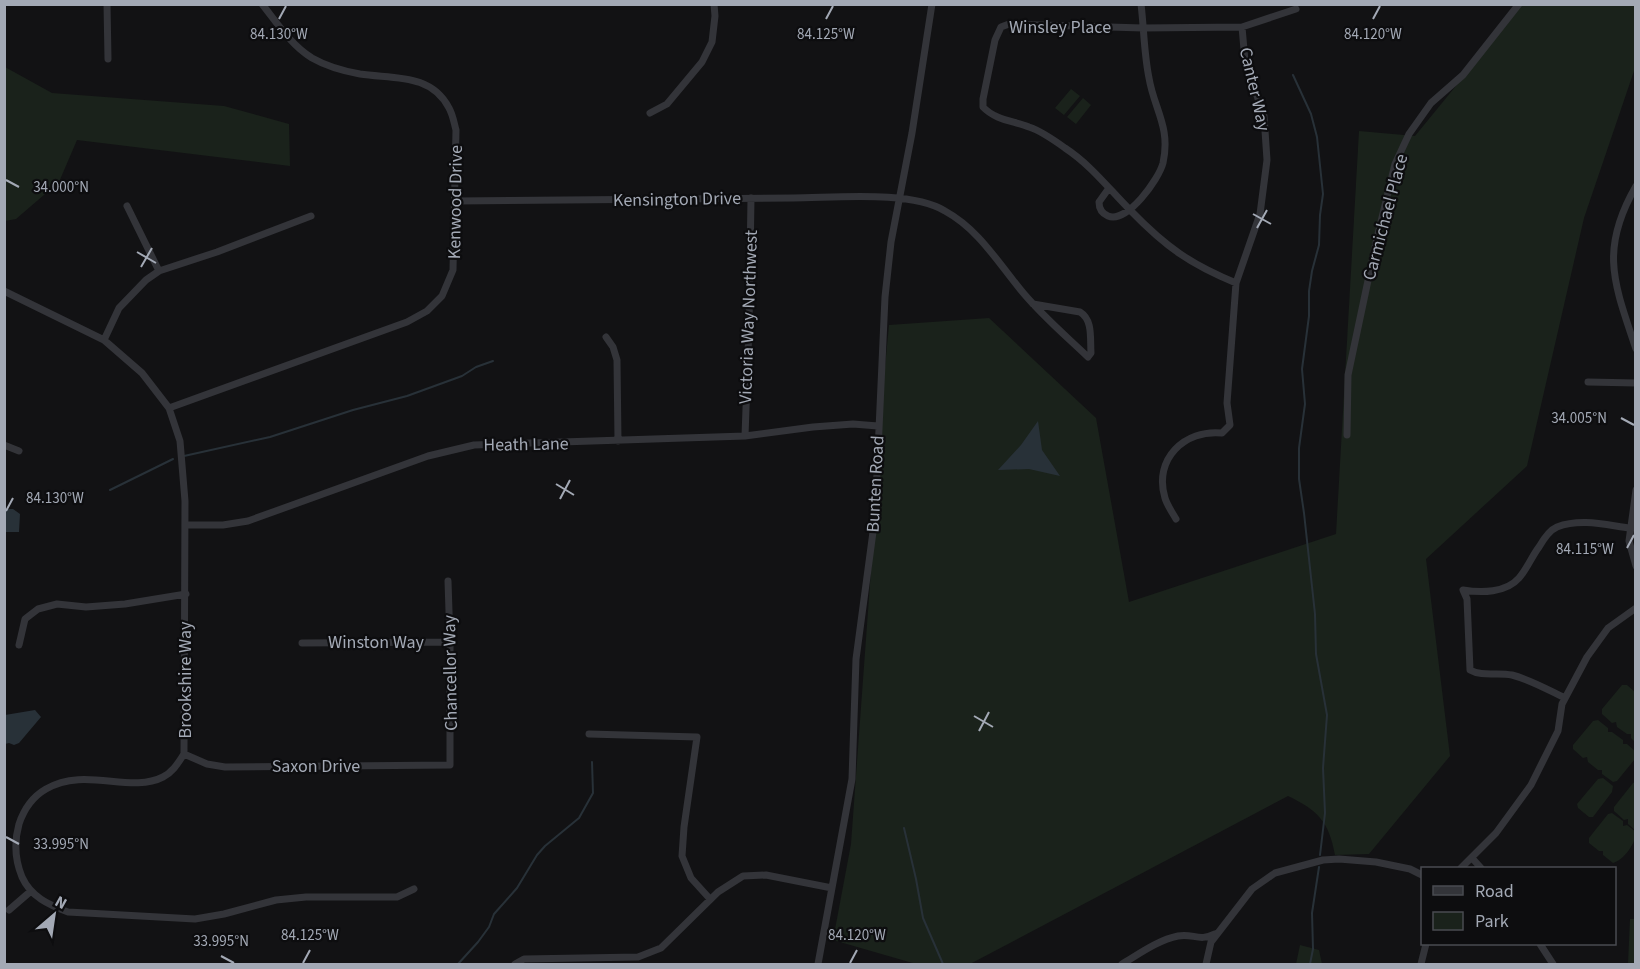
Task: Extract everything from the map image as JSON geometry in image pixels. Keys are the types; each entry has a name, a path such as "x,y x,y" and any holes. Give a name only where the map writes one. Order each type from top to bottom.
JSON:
{"street":[{"path":"107,4 108,59"},
{"name":"Kenwood Drive","path":"169,408 407,322 427,311 442,296 453,270 456,130 450,110 443,98 422,82 337,69 312,58 295,46 262,4"},
{"path":"651,113 667,104 702,62 712,42 714,4"},
{"name":"Bunten Road","path":"818,964 852,779 856,659 875,517 885,297 891,242 912,133 932,4"},
{"path":"1109,188 1099,202 1099,208 1105,215 1114,218 1123,216 1149,189 1162,165 1164,155 1165,137 1162,118 1148,76 1141,4"},
{"name":"Carmichael Place","path":"1347,435 1348,375 1395,164 1409,134 1431,103 1463,75 1519,4"},
{"name":"Winsley Place","path":"1236,283 1203,269 1170,249 1129,210 1086,162 1031,127 990,114 984,107 983,99 995,40 1001,27 1009,24 1143,28 1242,27 1296,9"},
{"name":"Canter Way","path":"1176,519 1164,497 1163,478 1166,458 1191,436 1211,432 1222,433 1230,425 1227,403 1236,283 1260,213 1267,160 1263,116 1245,61 1242,27"},
{"path":"1635,186 1615,231 1612,259 1617,294 1635,349"},
{"name":"Victoria Way Northwest","path":"745,436 751,198"},
{"name":"Kensington Drive","path":"456,201 899,198 925,202 945,210 988,246 1033,304 1088,357 1091,353 1088,321 1085,316 1080,312 1033,304"},
{"path":"127,206 159,271"},
{"path":"104,340 119,308 146,280 159,271 226,249 311,216"},
{"name":"Brookshire Way","path":"4,291 104,340 142,373 169,408 180,441 185,525 184,754 174,769 163,777 145,783 76,779 57,783 38,794 23,811 15,838 17,865 24,881 31,891 51,906 68,912 195,919 276,900 306,897 397,897 414,889"},
{"path":"606,337 617,360 618,441"},
{"path":"1588,382 1635,383"},
{"name":"Heath Lane","path":"185,525 223,525 248,521 428,456 474,445 745,436 789,429 853,424 878,426"},
{"path":"4,445 18,451"},
{"path":"1635,490 1629,541 1635,566"},
{"path":"1565,698 1530,681 1509,675 1477,674 1470,670 1467,599 1463,590 1484,592 1511,585 1519,578 1543,540 1555,528 1578,522 1630,528"},
{"name":"Chancellor Way","path":"448,581 450,765"},
{"path":"18,645 25,620 38,609 57,604 86,607 125,604 186,594"},
{"path":"1462,867 1497,833 1531,785 1558,731 1562,704 1587,657 1608,628 1635,608"},
{"name":"Winston Way","path":"302,643 450,642"},
{"path":"589,734 698,737 684,827 682,856 690,878 710,899"},
{"name":"Saxon Drive","path":"184,754 207,764 225,767 450,765"},
{"path":"1472,858 1480,867"},
{"path":"1206,964 1210,942 1252,889 1275,873 1323,860 1339,859 1376,862 1410,869 1421,874"},
{"path":"515,964 524,959 638,957 661,948 710,899 743,876 766,875 832,888"},
{"path":"9,910 31,891"},
{"path":"1122,964 1158,943 1179,935 1206,939 1220,932"},
{"path":"1421,964 1426,945"},
{"path":"1541,945 1553,964"}],"green space":[{"path":"1517,5 1635,5 1635,68 1584,218 1527,466 1426,559 1450,756 1369,854 1335,855 1329,833 1320,818 1307,806 1288,796 970,964 916,964 833,940 851,844 876,502 875,473 889,325 989,318 1096,418 1129,602 1336,534 1359,131 1415,136 1518,10"},
{"path":"5,67 52,93 224,106 289,124 290,166 77,140 59,182 16,219 5,221"},
{"path":"1071,89 1080,96 1064,115 1055,108"},
{"path":"1083,98 1091,105 1076,124 1067,117"},
{"path":"1622,685 1627,685 1635,692 1635,742 1631,734 1627,734 1617,727 1616,722 1612,723 1602,714 1602,709"},
{"path":"1598,720 1608,728 1608,732 1612,732 1623,740 1623,744 1627,744 1635,751 1635,759 1617,781 1613,782 1602,774 1602,770 1598,770 1588,762 1587,757 1583,758 1573,749 1573,745 1593,721"},
{"path":"1603,778 1613,786 1612,792 1593,817 1589,817 1578,808 1577,804 1598,779"},
{"path":"1636,782 1635,830 1628,824 1628,819 1624,820 1614,811 1614,807"},
{"path":"1612,813 1623,821 1623,826 1627,825 1636,832 1629,850 1613,863 1603,855 1603,851 1599,851 1589,843 1589,838 1608,814"},
{"path":"1630,919 1635,919 1635,964 1628,964"},
{"path":"1300,945 1319,950 1322,964 1296,964"}],"shaded area":[{"path":"1038,421 1042,450 1060,476 1029,469 998,470 1021,445"},
{"path":"5,509 13,509 20,514 19,532 5,532"},
{"path":"35,710 41,717 19,743 5,744 5,715"}],"waterway":[{"path":"1293,75 1311,114 1317,137 1323,194 1319,245 1309,291 1309,316 1302,369 1305,404 1299,448 1299,479 1315,614 1316,654 1327,715 1323,768 1325,813 1320,855"},
{"path":"184,456 270,437 353,410 407,396 462,376 476,367 493,361"},
{"path":"110,490 173,459"},
{"path":"458,964 489,927 494,914 517,888 537,855 579,818 593,793 592,762"},
{"path":"904,828 923,918 943,964"},
{"path":"1310,964 1313,949 1312,913 1319,867"}]}
